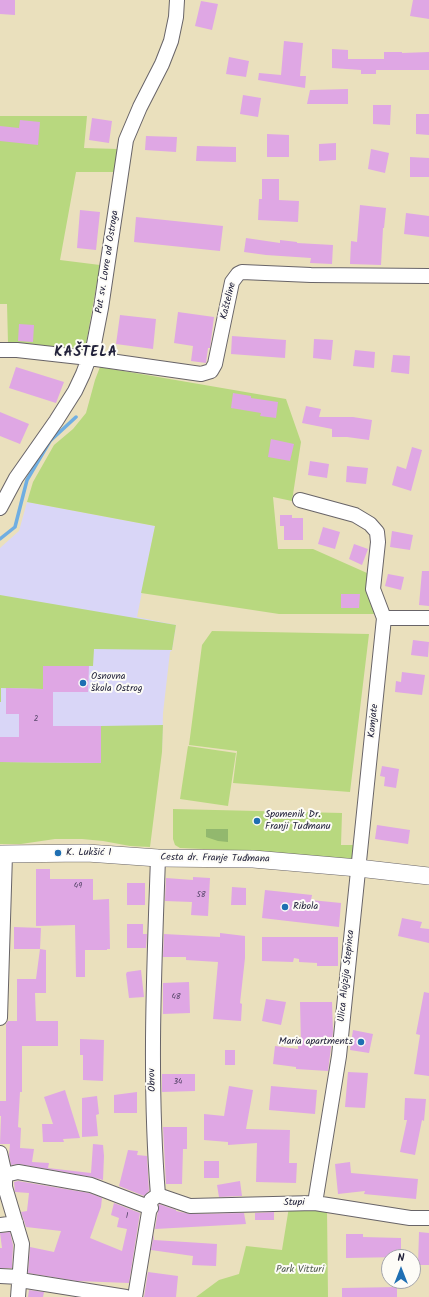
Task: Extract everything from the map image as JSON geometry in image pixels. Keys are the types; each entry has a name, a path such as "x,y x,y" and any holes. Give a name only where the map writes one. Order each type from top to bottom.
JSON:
{"main road":[{"name":"Cesta dr. Franje Tuđmana","path":"3,854 87,852 158,858 254,855 358,863 429,876"}],"street":[{"name":"Put sv. Lovre od Ostroga","path":"0,508 16,478 75,391 90,358 101,308 126,140 137,113 164,59 176,17 177,0"},
{"name":"Kašteline","path":"90,358 201,374 211,371 215,364 232,282 238,274 242,272 312,275 429,276"},
{"path":"0,350 17,350 90,358"},
{"path":"300,500 355,515 370,524 377,532 378,542 373,589 384,618 429,618"},
{"name":"Komjate","path":"358,863 384,618"},
{"path":"0,1018 3,854"},
{"name":"Obrov","path":"158,858 153,1062 155,1158 158,1195"},
{"name":"Ulica Alojzija Stepinca","path":"315,1202 338,1056 358,863"},
{"path":"0,1154 3,1183 22,1244 18,1297"},
{"path":"3,1183 18,1172 91,1185 151,1208"},
{"path":"136,1297 151,1208 151,1200 158,1195"},
{"name":"Stupi","path":"158,1195 190,1206 315,1202 410,1218 429,1218"},
{"path":"0,1225 16,1223"},
{"path":"0,1276 20,1278 126,1297"}],"shaded area":[{"name":"Osnovna škola Ostrog","path":"27,502 155,526 137,617 176,625 172,650 170,652 163,713 162,752 0,826 0,548 19,531"}],"green space":[{"path":"0,116 87,116 84,148 118,149 117,172 76,172 60,260 100,265 85,350 8,343 7,304 0,304"},
{"path":"100,367 286,399 301,442 292,501 273,497 278,549 313,549 367,573 367,589 375,614 279,614 141,593 155,526 27,502 33,482 54,445 73,429 86,413"},
{"path":"0,595 176,625 172,650 94,649 93,666 43,666 43,689 1,688 0,702"},
{"path":"212,631 369,634 350,792 233,783 237,751 189,745 202,645"},
{"path":"163,725 162,752 150,847 130,846 82,839 55,839 21,844 0,844 0,762 101,763 101,726"},
{"path":"188,746 236,753 228,806 180,799"},
{"path":"173,809 342,813 341,845 358,845 353,861 251,851 180,848 175,845 173,839"},
{"path":"206,829 228,829 228,842 218,841 206,837"},
{"name":"Park Vitturi","path":"289,1207 327,1209 328,1297 196,1297 219,1280 239,1274 246,1246 282,1250"}],"building":[{"path":"0,0 15,0 15,15 0,14"},
{"path":"413,0 429,0 429,19 410,16"},
{"path":"201,1 218,4 212,30 195,26"},
{"path":"284,41 303,43 300,76 306,76 305,88 258,80 259,73 281,75"},
{"path":"332,49 348,50 348,59 384,59 384,52 429,52 429,70 376,70 376,74 361,74 361,70 332,68"},
{"path":"229,57 249,61 246,77 226,74"},
{"path":"348,89 348,104 307,104 310,90"},
{"path":"243,95 261,98 258,117 240,114"},
{"path":"373,105 391,105 390,125 373,124"},
{"path":"416,114 429,114 429,135 416,134"},
{"path":"92,118 112,121 109,143 89,140"},
{"path":"20,120 40,122 38,145 0,141 0,126 19,128"},
{"path":"267,134 289,135 289,157 267,157"},
{"path":"146,136 177,137 176,152 145,150"},
{"path":"336,143 336,160 319,161 319,144"},
{"path":"197,146 236,147 236,162 196,161"},
{"path":"371,149 389,153 385,173 368,169"},
{"path":"410,157 429,158 429,177 410,177"},
{"path":"262,179 279,179 279,200 299,201 298,222 258,220 259,199 262,199"},
{"path":"360,205 386,208 383,228 381,265 350,264 351,241 357,242"},
{"path":"80,210 100,212 96,250 77,248"},
{"path":"406,213 429,216 429,237 404,234"},
{"path":"136,217 223,226 220,251 134,242"},
{"path":"246,238 280,243 280,240 297,243 333,245 332,264 310,263 311,258 244,252"},
{"path":"178,312 214,317 210,348 208,348 206,363 191,361 193,346 174,343"},
{"path":"120,315 156,319 153,349 116,344"},
{"path":"19,324 34,325 33,342 18,341"},
{"path":"232,336 286,340 285,358 231,354"},
{"path":"314,339 333,340 331,360 313,358"},
{"path":"355,350 375,352 374,368 353,366"},
{"path":"393,355 410,356 409,374 391,372"},
{"path":"16,367 64,382 56,403 9,388"},
{"path":"233,393 251,396 251,398 278,402 276,418 260,416 261,413 231,408"},
{"path":"306,406 321,409 319,417 353,417 372,420 369,440 347,437 332,437 332,429 302,423"},
{"path":"0,412 29,424 20,444 0,436"},
{"path":"271,439 294,444 290,461 268,457"},
{"path":"412,447 422,450 411,491 392,485 397,466 406,469"},
{"path":"310,461 329,464 327,478 308,475"},
{"path":"347,466 368,468 366,484 346,482"},
{"path":"280,515 292,515 292,518 303,518 303,540 284,540 284,526 280,526"},
{"path":"323,527 340,532 335,549 318,544"},
{"path":"392,531 413,535 410,550 390,547"},
{"path":"354,544 368,549 362,565 349,559"},
{"path":"422,571 429,571 429,606 419,605"},
{"path":"388,574 404,577 401,590 385,586"},
{"path":"341,594 360,594 359,608 341,608"},
{"path":"413,640 429,642 428,657 411,655"},
{"path":"43,666 89,666 88,692 53,692 53,726 101,726 101,763 0,762 0,737 19,737 19,714 6,714 6,688 43,689"},
{"path":"402,672 425,675 422,695 395,692 396,681 401,682"},
{"path":"382,766 399,769 396,788 384,786 385,777 380,776"},
{"path":"377,825 410,830 408,844 375,839"},
{"path":"36,869 50,869 50,879 93,879 93,900 109,899 110,949 85,950 85,977 76,977 75,925 36,926"},
{"path":"193,877 210,878 208,916 191,915 192,902 165,901 166,878 193,880"},
{"path":"127,883 145,883 145,905 127,905"},
{"path":"232,887 246,888 246,905 231,905"},
{"path":"265,890 312,895 311,900 341,903 339,927 262,918"},
{"path":"402,918 422,922 420,928 429,929 429,943 398,936"},
{"path":"127,924 143,924 143,934 147,934 146,948 127,948"},
{"path":"14,927 41,928 40,949 14,949"},
{"path":"220,933 245,936 245,958 240,1003 242,1004 241,1021 213,1019 218,962 186,960 186,957 163,957 164,934 220,937"},
{"path":"262,937 338,937 338,966 317,966 317,963 299,962 299,959 294,958 293,962 262,961"},
{"path":"40,949 46,950 46,993 35,993 36,1021 58,1021 58,1046 22,1046 22,1092 20,1092 18,1127 21,1128 20,1148 34,1149 32,1162 49,1163 48,1168 91,1173 93,1144 103,1145 103,1180 19,1164 11,1165 9,1155 10,1144 0,1144 0,1101 6,1101 6,1024 8,1021 17,1021 17,979 36,979"},
{"path":"141,970 144,997 129,998 126,974 127,972"},
{"path":"189,982 190,1013 163,1014 163,983"},
{"path":"424,992 429,993 429,1076 414,1074 420,1035 416,1034"},
{"path":"266,999 286,1002 281,1025 262,1021"},
{"path":"300,1002 332,1002 333,1032 328,1071 296,1069 296,1067 273,1064 275,1046 298,1049 298,1044 301,1045"},
{"name":"Maria apartments","path":"353,1030 373,1034 369,1053 350,1050"},
{"path":"80,1039 104,1040 103,1081 83,1080 83,1055 80,1055"},
{"path":"225,1050 235,1050 235,1065 225,1065"},
{"path":"348,1072 368,1073 365,1108 345,1107"},
{"path":"162,1074 195,1074 195,1091 162,1092"},
{"path":"229,1086 253,1090 246,1129 290,1130 289,1163 297,1163 296,1183 256,1182 257,1143 228,1145 228,1142 204,1140 204,1114 224,1116"},
{"path":"271,1086 317,1090 315,1114 269,1110"},
{"path":"65,1090 80,1138 63,1139 64,1142 43,1142 42,1124 53,1124 44,1097"},
{"path":"137,1092 137,1113 114,1113 114,1095"},
{"path":"97,1096 99,1114 96,1115 98,1136 82,1137 82,1098"},
{"path":"405,1098 426,1099 424,1121 422,1120 415,1155 400,1152 407,1120 404,1120"},
{"path":"163,1127 187,1127 187,1149 183,1149 182,1184 166,1184"},
{"path":"128,1150 138,1151 137,1155 147,1156 149,1191 144,1196 119,1186"},
{"path":"204,1161 219,1161 219,1178 204,1178"},
{"path":"350,1162 351,1173 418,1179 416,1199 364,1194 365,1191 338,1194 335,1164"},
{"path":"18,1181 89,1193 102,1198 101,1207 90,1238 122,1251 127,1229 117,1227 119,1218 111,1215 114,1203 140,1213 129,1283 77,1281 28,1273 30,1247 54,1252 61,1231 26,1227 21,1212 27,1211 29,1193 15,1192 14,1182"},
{"path":"240,1181 242,1196 219,1197 217,1185"},
{"path":"159,1204 176,1211 190,1214 244,1213 246,1224 155,1229"},
{"path":"274,1212 274,1220 255,1220 255,1213"},
{"path":"10,1232 13,1245 12,1268 0,1268 0,1248 2,1248 0,1233"},
{"path":"419,1232 429,1233 429,1265 421,1265 421,1249 418,1249"},
{"path":"154,1234 154,1240 217,1244 216,1266 192,1265 193,1256 151,1250"},
{"path":"346,1234 363,1234 363,1237 401,1238 401,1249 381,1249 381,1257 346,1258"},
{"path":"148,1272 178,1276 176,1297 144,1297"},
{"path":"381,1287 381,1289 397,1289 397,1297 342,1297 342,1288"},
{"path":"29,1290 44,1292 43,1297 28,1297"}],"waterway":[{"path":"0,539 15,527 27,480 50,441 76,417"}],"place":[{"name":"Osnovna škola Ostrog","path":"83,683"},
{"name":"Spomenik Dr. Franji Tuđmanu","path":"257,821"},
{"name":"K. Lukšić 1","path":"58,853"},
{"name":"Ribola","path":"285,907"},
{"name":"Maria apartments","path":"361,1042"}],"district":[{"name":"KAŠTELA","path":"86,354"}]}
